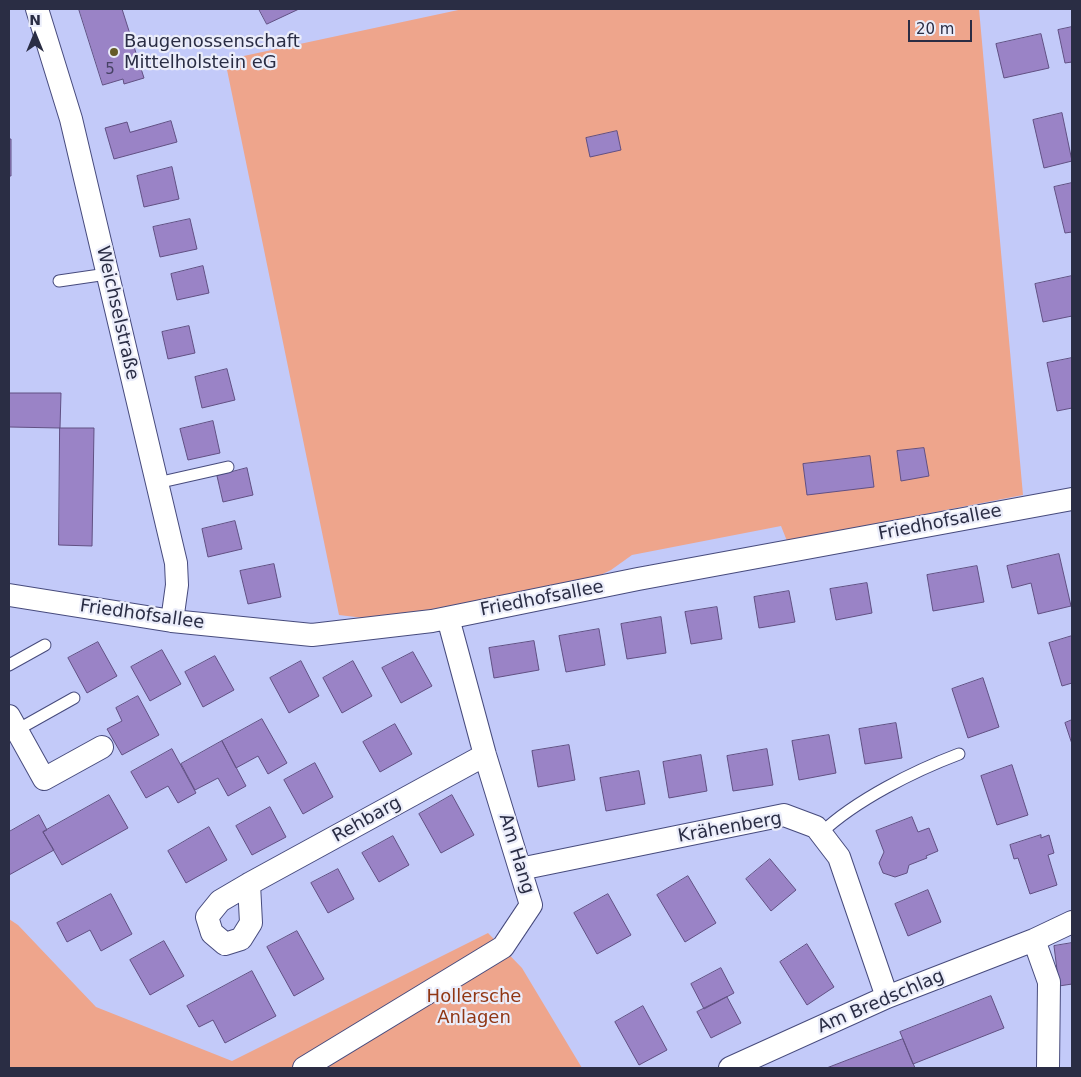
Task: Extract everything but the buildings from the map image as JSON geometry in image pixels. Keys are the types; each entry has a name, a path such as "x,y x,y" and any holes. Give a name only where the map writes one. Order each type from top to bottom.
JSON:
{"street":[{"name":"Weichselstraße","path":"37,9 71,119 176,562 177,585 172,621"},
{"name":"Friedhofsallee","path":"9,595 172,621 312,635 448,618 647,578 1072,498"},
{"name":"Am Hang","path":"304,1068 503,947 531,905 485,755 448,618"},
{"path":"13,723 44,779 102,747"},
{"name":"Rehbarg","path":"249,884 485,755"},
{"name":"Krähenberg","path":"520,869 784,815 816,827 839,858 887,998"},
{"name":"Am Bredschlag","path":"730,1068 887,998 1034,940 1072,922"},
{"path":"1034,940 1049,982 1048,1068"}],"lane":[{"path":"59,281 107,274"},
{"path":"157,483 228,467"},
{"path":"9,665 45,645"},
{"path":"13,723 74,698"},
{"path":"821,833 836,818 857,804 938,762 959,754"}],"green space":[{"path":"463,9 979,9 1023,495 787,541 781,526 632,555 611,570 592,579 422,611 364,618 339,615 225,60"},
{"name":"Hollersche Anlagen","path":"9,919 18,925 96,1007 232,1061 488,933 522,968 582,1068 9,1068"}],"place":[{"name":"Baugenossenschaft Mittelholstein eG","path":"114,52"}]}
